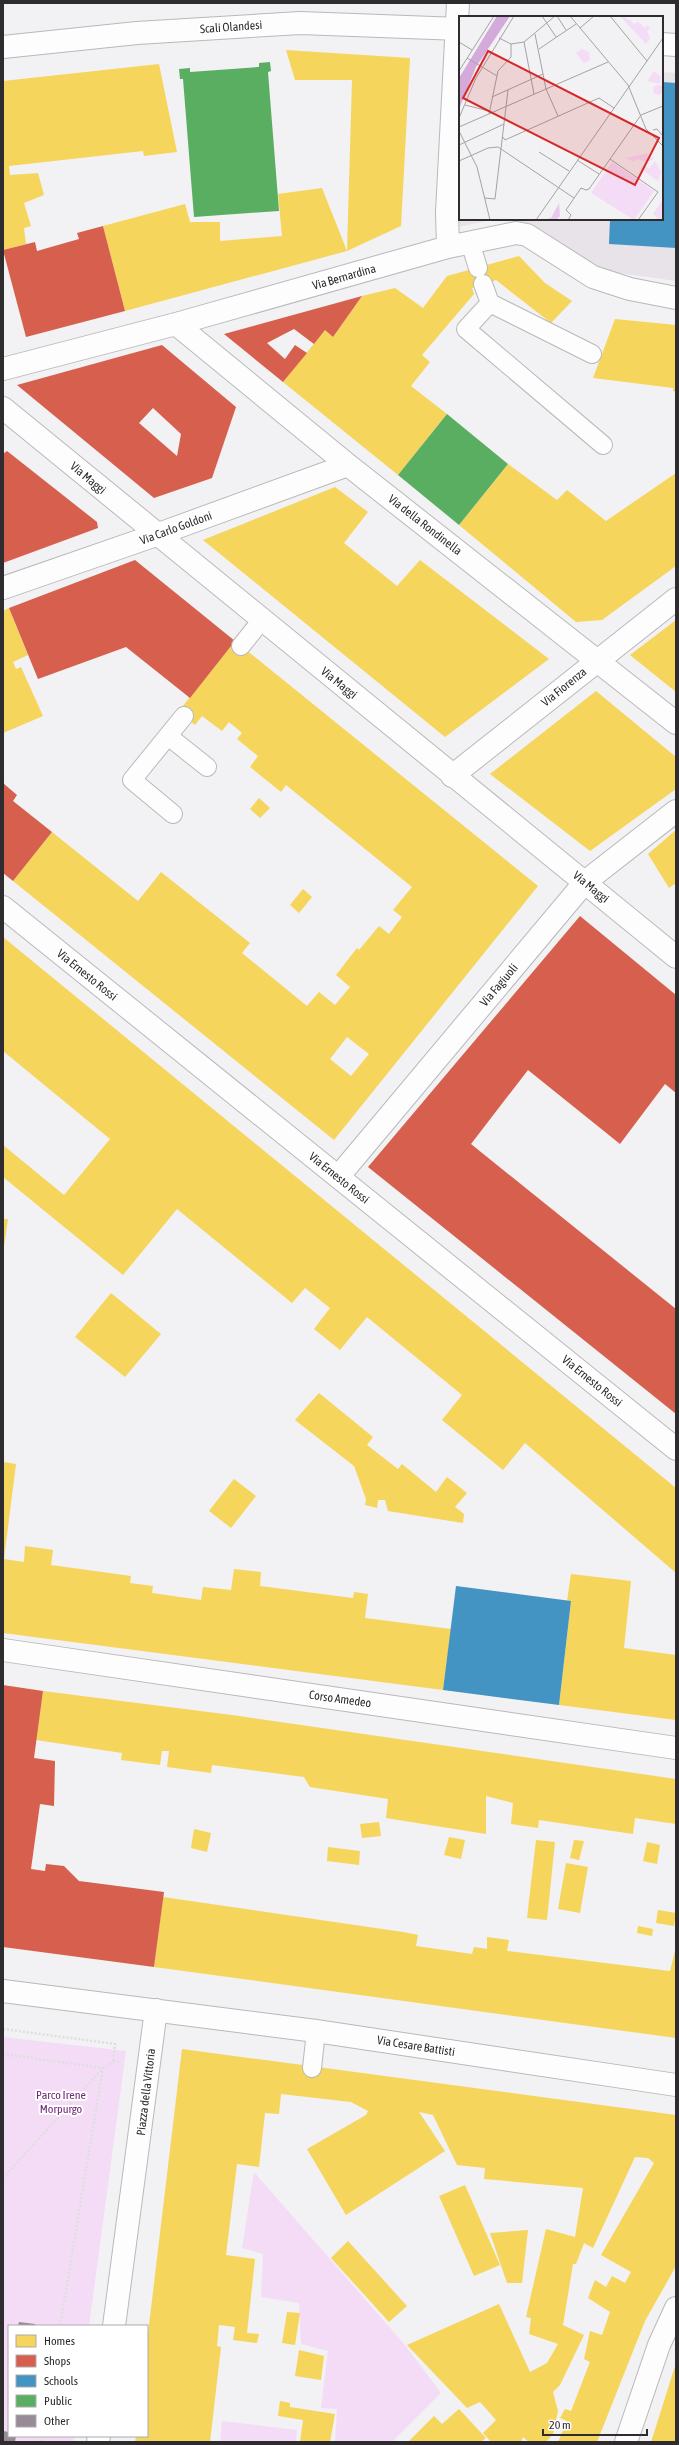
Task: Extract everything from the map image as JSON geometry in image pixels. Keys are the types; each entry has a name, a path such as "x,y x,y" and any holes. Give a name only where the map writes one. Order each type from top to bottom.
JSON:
{"street":[{"path":"448,247 448,204 458,29 458,3"},
{"name":"Scali Olandesi","path":"3,46 136,33 300,23 458,29"},
{"path":"663,44 676,45"},
{"name":"Via Bernardina","path":"4,365 176,324 448,247 510,234 527,235 593,276 630,289 676,298"},
{"name":"Via della Rondinella","path":"176,324 348,465 676,723"},
{"name":"Via Maggi","path":"3,408 261,621 676,957"},
{"name":"Via Carlo Goldoni","path":"3,588 156,535 348,465"},
{"name":"Via Fiorenza","path":"452,776 676,599"},
{"name":"Via Fagiuoli","path":"338,1177 585,882 676,811"},
{"name":"Via Ernesto Rossi","path":"3,907 676,1449"},
{"name":"Corso Amedeo","path":"3,1650 676,1748"},
{"path":"3,1991 156,2010"},
{"name":"Via Cesare Battisti","path":"156,2010 316,2031 676,2085"},
{"name":"Piazza della Vittoria","path":"114,2325 156,2010"},
{"path":"626,2442 659,2345 676,2308"}],"lane":[{"path":"470,242 490,303 592,354"},
{"path":"490,303 466,329 603,445"},
{"path":"241,646 261,621"},
{"path":"173,814 132,780 184,716"},
{"path":"168,736 207,767"},
{"path":"312,2068 316,2031"}],"path":[{"path":"3,2029 115,2044 113,2062"},
{"path":"3,2054 103,2068"},
{"path":"3,2178 103,2068 113,2062 120,2063"},
{"path":"60,2325 103,2068"}],"shaded area":[{"path":"663,72 676,73 676,281 598,270 517,220 663,220"},
{"path":"459,206 459,220 490,220 458,227"}],"green space":[{"name":"Parco Irene Morpurgo","path":"3,2037 126,2051 89,2325 8,2325 8,2437 74,2437 73,2442 3,2442"},
{"path":"254,2172 405,2345 441,2393 392,2442 335,2442 337,2409 321,2408 328,2351 301,2344 299,2303 261,2297 263,2254 242,2248"},
{"path":"222,2421 297,2430 296,2442 220,2442"}],"building: Homes":[{"path":"286,50 410,58 401,226 347,251 352,80 295,80"},
{"path":"159,64 177,152 144,156 143,151 9,166 10,175 38,173 44,195 24,203 31,226 24,228 26,244 3,250 3,81"},
{"path":"322,188 347,251 125,311 103,226 185,204 190,222 220,222 220,241 282,236 278,194"},
{"path":"519,256 545,283 572,301 551,323 496,280 472,288 474,294 422,355 430,362 411,386 447,414 398,475 283,382 325,330 333,337 362,296 395,288 423,308 447,276"},
{"path":"615,319 676,325 676,392 673,391 673,388 593,378"},
{"path":"508,464 557,500 567,490 606,521 676,473 676,566 602,620 576,622 459,525"},
{"path":"335,487 368,512 344,543 397,586 420,560 549,659 445,737 203,540"},
{"path":"9,608 28,655 13,662 16,669 21,667 43,716 3,733 3,611"},
{"path":"676,620 676,692 630,655"},
{"path":"235,641 538,886 334,1140 13,881 52,832 138,901 161,872 250,943 242,953 307,1006 319,992 335,1005 350,987 336,975 357,948 359,950 379,926 389,934 402,917 393,910 412,887 286,785 281,792 250,767 258,756 237,739 242,733 229,722 222,731 202,716 195,725 178,712","holes":["347,1037 369,1054 351,1076 330,1059"]},
{"path":"596,691 676,757 676,789 590,851 490,774"},
{"path":"259,798 270,808 260,818 250,809"},
{"path":"676,830 676,883 669,888 648,854"},
{"path":"303,889 312,897 299,913 290,905"},
{"path":"3,937 676,1488 676,1573 525,1443 503,1470 442,1420 462,1395 367,1317 340,1350 314,1329 330,1308 305,1288 292,1303 177,1209 123,1275 3,1177 3,1145 64,1195 110,1139 3,1051"},
{"path":"3,1219 8,1219 4,1246 3,1246"},
{"path":"111,1293 161,1334 125,1377 75,1337"},
{"path":"319,1393 373,1437 367,1445 398,1469 402,1464 436,1492 447,1477 467,1493 455,1507 464,1514 463,1523 388,1511 385,1500 378,1500 377,1508 365,1505 366,1499 354,1466 295,1420"},
{"path":"3,1462 16,1464 4,1559 24,1562 25,1546 53,1550 51,1565 131,1576 130,1583 153,1586 152,1593 201,1600 203,1587 231,1590 234,1569 261,1572 260,1586 353,1598 354,1592 368,1594 365,1618 451,1629 443,1690 3,1633"},
{"path":"234,1479 256,1496 231,1528 209,1511"},
{"path":"571,1574 631,1581 624,1648 676,1655 676,1720 559,1705 571,1601 567,1601"},
{"path":"43,1691 232,1715 676,1779 676,1824 635,1818 633,1834 539,1820 538,1828 511,1824 513,1803 486,1796 486,1834 386,1818 388,1799 310,1787 304,1777 212,1765 211,1773 167,1767 169,1751 162,1751 160,1765 121,1760 122,1753 36,1740"},
{"path":"379,1822 381,1836 362,1838 360,1824"},
{"path":"194,1829 211,1833 207,1852 191,1848"},
{"path":"449,1837 465,1840 461,1859 444,1855"},
{"path":"536,1840 555,1842 547,1920 527,1918"},
{"path":"574,1840 584,1841 579,1860 570,1858"},
{"path":"647,1842 660,1845 657,1864 643,1861"},
{"path":"328,1847 360,1851 359,1865 327,1861"},
{"path":"566,1863 588,1867 580,1913 558,1909"},
{"path":"163,1897 403,1932 418,1935 416,1946 472,1954 474,1947 487,1949 487,1937 509,1940 507,1951 670,1971 676,1947 676,2038 154,1967"},
{"path":"658,1910 676,1913 674,1926 656,1923"},
{"path":"638,1926 653,1929 652,1936 637,1933"},
{"path":"182,2049 676,2115 676,2266 645,2321 597,2442 558,2442 567,2421 560,2418 565,2409 571,2411 590,2362 584,2359 590,2331 602,2335 610,2312 588,2298 595,2280 606,2287 612,2276 625,2283 631,2272 601,2255 654,2163 648,2158 635,2157 593,2248 584,2243 576,2264 573,2264 563,2325 584,2335 560,2385 553,2392 558,2411 553,2434 546,2442 529,2442 523,2437 521,2442 491,2442 483,2433 496,2420 480,2402 467,2408 407,2345 499,2304 530,2372 547,2363 558,2344 529,2334 531,2318 526,2317 546,2229 575,2237 583,2188 484,2179 485,2168 457,2165 433,2115 419,2112 445,2151 346,2215 307,2149 366,2115 368,2111 351,2102 281,2094 279,2114 265,2113 259,2167 237,2164 226,2255 255,2259 247,2333 259,2334 257,2343 233,2340 235,2327 219,2325 217,2346 221,2347 210,2442 135,2442 136,2437 148,2437 148,2334"},
{"path":"465,2185 500,2265 474,2276 439,2196"},
{"path":"528,2230 522,2283 507,2283 490,2233"},
{"path":"348,2241 407,2306 389,2322 331,2258"},
{"path":"287,2312 300,2313 295,2345 282,2343"},
{"path":"299,2350 324,2356 321,2380 295,2376"},
{"path":"676,2363 676,2442 651,2442 659,2417"},
{"path":"280,2401 290,2403 290,2407 335,2414 330,2442 300,2442 303,2420 278,2416"},
{"path":"459,2409 486,2438 481,2442 408,2442 434,2416 442,2424"}],"building: Shops":[{"path":"103,226 125,311 26,337 3,250 35,242 37,251 79,239 77,233"},
{"path":"362,296 333,337 325,330 314,344 294,329 267,343 285,359 295,345 307,353 283,382 224,334"},
{"path":"162,345 236,407 212,478 154,498 17,385","holes":["153,408 181,434 177,456 139,423"]},
{"path":"7,451 97,522 98,528 3,563 3,454"},
{"path":"135,560 235,641 190,698 126,647 38,679 9,608"},
{"path":"3,783 17,795 13,801 52,832 13,881 3,873"},
{"path":"580,916 676,995 676,1093 665,1084 620,1144 528,1070 471,1144 676,1309 676,1414 368,1167"},
{"path":"3,1685 43,1691 34,1758 55,1761 54,1806 40,1804 31,1869 45,1871 46,1864 64,1866 79,1881 164,1892 154,1967 3,1947"}],"building: Schools":[{"path":"663,82 676,83 676,248 609,244 610,220 663,220"},
{"path":"456,1586 571,1601 559,1705 443,1690"}],"building: Public":[{"path":"270,62 271,71 268,72 279,211 194,217 183,79 180,79 179,69 190,68 190,72 259,67 259,63"},
{"path":"447,414 508,464 459,525 398,475"}],"building: Other":[{"path":"19,2322 35,2324 35,2325 18,2325"},
{"path":"3,2431 8,2432 8,2437 16,2437 15,2442 3,2442"}]}
